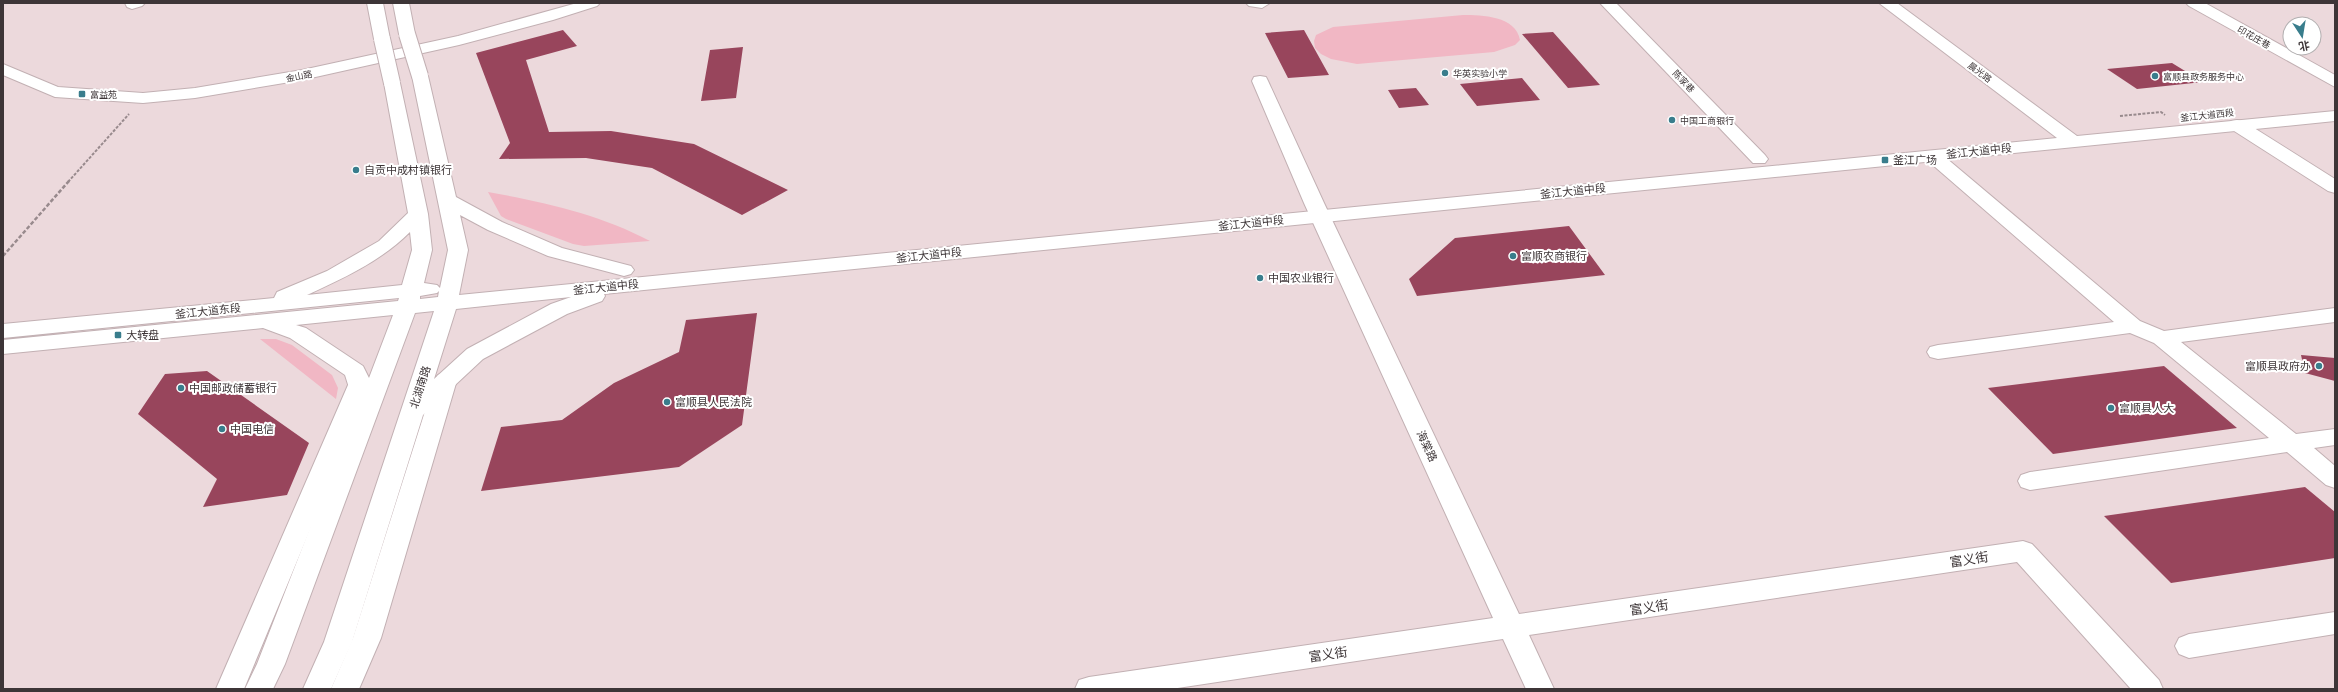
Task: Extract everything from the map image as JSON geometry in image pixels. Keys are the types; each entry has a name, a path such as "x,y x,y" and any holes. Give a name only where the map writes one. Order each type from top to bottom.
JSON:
{"main road":[{"path":"259,689 271,664 410,299 422,250 418,214 375,3"},
{"name":"北湖南路","path":"317,689 338,642 412,412 449,295 458,250 420,76 407,34 401,3"},
{"name":"金山路","path":"3,69 55,92 143,98 252,85 302,75 459,40 548,17 592,3"},
{"path":"1254,3 1262,3"},
{"name":"陈家巷","path":"1608,3 1759,159"},
{"name":"晨光路","path":"1887,3 2057,130"},
{"name":"晨光路","path":"1910,3 2076,134"},
{"name":"印花庄巷","path":"2194,3 2335,82"},
{"name":"海棠路","path":"1260,81 1317,209 1540,689"},
{"name":"釜江大道西段","path":"2076,134 2335,102"},
{"name":"釜江大道西段","path":"2095,140 2335,116"},
{"path":"2237,125 2335,186"},
{"name":"釜江大道中段","path":"410,299 1317,209 1759,159 2057,130 2095,140"},
{"name":"釜江大道中段","path":"1317,209 1933,156 2076,134"},
{"path":"1933,156 2132,326 2162,338 2335,479"},
{"path":"447,200 495,226 555,252 624,278"},
{"path":"263,313 386,245 418,214"},
{"path":"412,412 475,354 559,309 624,278"},
{"name":"釜江大道东段","path":"3,331 263,313 410,299"},
{"path":"263,313 298,333 354,371 368,410"},
{"name":"釜江大道东段","path":"3,347 263,313"},
{"path":"2162,338 2335,315"},
{"path":"1938,352 2132,326"},
{"path":"345,689 367,638 446,380"},
{"path":"230,689 243,662 359,385"},
{"path":"2030,481 2335,438"},
{"name":"富义街","path":"1089,689 1511,628 2023,550 2149,689"},
{"path":"2189,646 2335,623"}],"path":[{"path":"3,256 143,98"},
{"path":"2120,116 2161,112"}],"shaded area":[{"path":"1463,15 1497,18 1512,26 1517,32 1520,40 1515,45 1494,52 1357,64 1331,59 1321,54 1315,48 1314,41 1316,35 1333,27"},
{"path":"488,192 530,200 591,216 611,223 650,241 584,246 573,244 501,216"},
{"path":"260,339 276,339 292,345 332,375 338,388 336,399"}],"building":[{"path":"563,30 577,46 526,60 549,132 611,131 694,144 788,190 742,215 652,168 586,158 499,159 510,143 476,53"},
{"path":"1304,30 1329,75 1288,78 1265,33"},
{"path":"1553,32 1600,85 1568,88 1522,34"},
{"path":"743,47 736,98 701,101 710,50"},
{"name":"富顺县政务服务中心","path":"2172,63 2203,82 2137,89 2107,69"},
{"path":"1522,78 1540,100 1477,106 1460,84"},
{"path":"1416,88 1429,105 1399,108 1388,90"},
{"name":"富顺农商银行","path":"1569,226 1605,275 1417,296 1409,279 1455,238"},
{"name":"富顺县人民法院","path":"757,313 742,425 679,467 481,491 501,427 562,420 614,383 679,352 686,320"},
{"name":"富顺县政府办","path":"2301,355 2335,358 2335,381 2305,373"},
{"name":"富顺县人大","path":"2164,366 2237,428 2053,454 1988,388"},
{"name":"中国电信","path":"207,371 309,443 287,495 203,507 217,479 138,414 165,374"},
{"path":"2305,487 2335,512 2335,558 2171,583 2104,516"}],"place":[{"name":"华英实验小学","path":"1445,73"},
{"name":"富顺县政务服务中心","path":"2155,76"},
{"name":"富益苑","path":"82,94"},
{"name":"中国工商银行","path":"1672,120"},
{"name":"釜江广场","path":"1885,160"},
{"name":"自贡中成村镇银行","path":"356,170"},
{"name":"富顺农商银行","path":"1513,256"},
{"name":"中国农业银行","path":"1260,278"},
{"name":"大转盘","path":"118,335"},
{"name":"富顺县政府办","path":"2319,366"},
{"name":"中国邮政储蓄银行","path":"181,388"},
{"name":"富顺县人民法院","path":"667,402"},
{"name":"富顺县人大","path":"2111,408"},
{"name":"中国电信","path":"222,429"}]}
